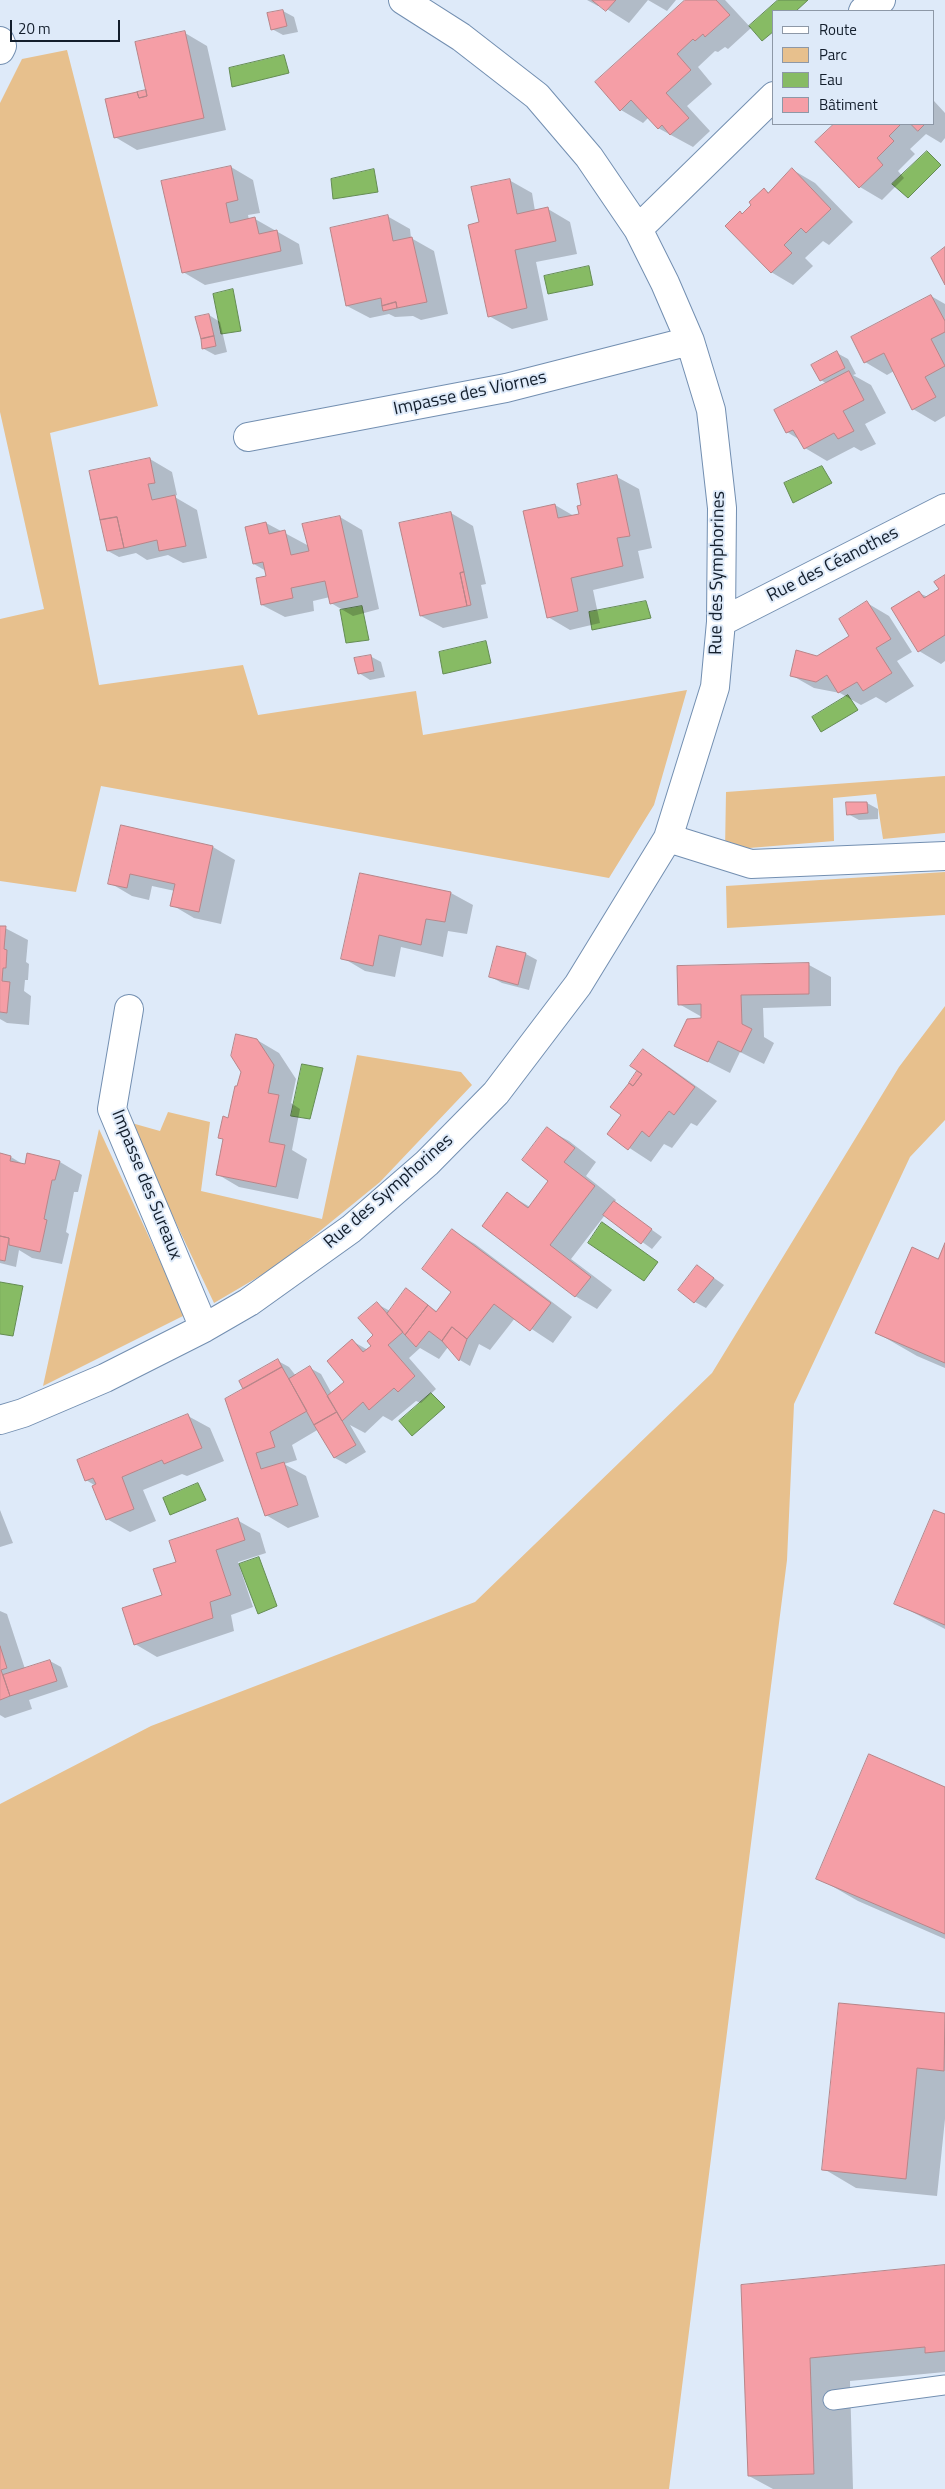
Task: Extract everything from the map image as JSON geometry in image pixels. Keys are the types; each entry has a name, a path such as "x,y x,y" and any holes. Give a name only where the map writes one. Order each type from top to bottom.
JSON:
{"street":[{"name":"Rue des Symphorines","path":"0,1420 22,1413 105,1378 204,1328 249,1302 352,1229 427,1163 496,1093 578,985 668,838 715,688 721,622 722,508 711,410 690,341 665,283 638,229 589,157 536,96 461,37 403,0"},
{"path":"865,10 881,0"},
{"path":"0,41 2,46 0,50"},
{"path":"638,229 772,98"},
{"name":"Impasse des Viornes","path":"248,437 506,388 690,341"},
{"name":"Rue des Céanothes","path":"721,622 945,508"},
{"path":"668,838 751,864 945,856"},
{"name":"Impasse des Sureaux","path":"129,1009 112,1109 204,1328"}],"lane":[{"path":"833,2400 945,2386"}],"green space":[{"path":"67,50 158,406 50,433 99,685 243,665 258,715 416,691 423,735 687,690 654,805 609,878 101,786 76,892 0,881 0,619 44,609 0,412 0,103 22,59"},
{"path":"945,776 945,833 883,839 876,794 833,798 834,841 725,850 726,792"},
{"path":"945,872 945,915 727,928 726,886"},
{"path":"945,1006 945,1120 910,1157 794,1404 787,1560 669,2489 0,2489 0,1804 151,1726 475,1602 712,1373 899,1067"},
{"path":"357,1055 461,1072 472,1085 380,1182 277,1266 214,1303 128,1122 160,1131 168,1112 210,1122 201,1191 322,1219"},
{"path":"99,1129 185,1315 43,1386"}],"water":[{"path":"778,0 808,0 797,10 772,10 772,33 762,41 749,26"},
{"path":"284,55 289,73 232,87 229,68"},
{"path":"927,151 941,165 908,198 892,184"},
{"path":"374,169 378,192 333,199 331,179"},
{"path":"589,266 593,285 548,294 544,276"},
{"path":"233,289 241,331 221,334 213,294"},
{"path":"822,466 832,483 793,503 784,483"},
{"path":"646,601 651,618 592,630 589,612"},
{"path":"362,606 369,640 346,643 340,610"},
{"path":"486,641 491,663 443,674 439,652"},
{"path":"848,695 858,710 821,732 812,717"},
{"path":"302,1064 323,1068 310,1119 291,1116"},
{"path":"602,1222 658,1262 644,1281 588,1243"},
{"path":"0,1282 23,1286 13,1336 0,1334"},
{"path":"431,1393 445,1407 412,1436 399,1421"},
{"path":"198,1483 206,1500 170,1515 163,1498"},
{"path":"259,1557 277,1606 258,1614 239,1564"}],"building":[{"path":"592,0 616,0 606,11"},
{"path":"685,0 716,0 730,15 705,37 703,34 695,41 693,39 677,54 691,70 666,93 689,118 670,135 662,125 658,129 631,100 620,111 595,82"},
{"path":"283,10 287,26 271,30 267,13"},
{"path":"185,31 204,118 114,138 105,99 137,92 139,98 147,96 135,42"},
{"path":"146,90 147,96 139,98 137,92"},
{"path":"833,125 900,125 889,136 894,141 877,158 883,165 859,188 815,142"},
{"path":"912,125 924,125 918,131"},
{"path":"231,166 238,200 226,203 230,223 255,217 259,234 277,230 281,251 182,273 161,181"},
{"path":"792,168 831,209 806,233 801,228 784,245 792,253 771,273 725,226 740,211 742,214 751,205 749,202 764,188 768,193"},
{"path":"510,179 517,214 548,207 556,241 515,250 527,308 488,317 468,225 479,222 471,187"},
{"path":"388,215 393,241 412,237 427,302 397,308 396,302 382,306 381,298 346,306 330,228"},
{"path":"945,247 945,285 931,258"},
{"path":"931,295 945,321 945,332 931,339 945,366 925,377 936,397 912,410 884,353 864,363 851,337"},
{"path":"396,302 397,308 383,311 382,306"},
{"path":"209,314 214,336 201,339 195,317"},
{"path":"214,336 216,346 202,349 201,339"},
{"path":"837,351 845,368 820,381 811,365"},
{"path":"849,371 864,400 843,411 854,431 838,439 834,433 804,449 793,430 786,433 774,410"},
{"path":"150,458 155,483 148,484 152,500 175,495 186,546 159,551 157,540 124,548 117,517 100,520 89,471"},
{"path":"617,475 630,536 617,538 623,566 571,578 578,611 547,618 523,511 555,504 558,518 579,514 577,506 581,505 577,484"},
{"path":"451,512 464,572 460,573 467,606 420,616 399,523"},
{"path":"340,516 358,597 330,604 325,581 291,588 293,598 261,605 256,578 266,576 263,562 253,564 245,527 266,522 269,534 285,530 291,555 309,551 302,524"},
{"path":"117,517 124,548 107,551 100,520"},
{"path":"464,572 471,605 467,606 460,573"},
{"path":"945,575 945,635 918,652 891,608 919,591 924,598 939,589 934,582"},
{"path":"867,601 891,639 876,648 892,673 863,691 857,682 838,693 827,675 816,682 790,676 796,650 817,656 849,636 839,619"},
{"path":"371,655 374,671 358,674 354,658"},
{"path":"846,802 867,802 868,813 847,815"},
{"path":"121,825 213,846 199,912 170,906 175,884 130,874 127,888 108,884"},
{"path":"360,873 451,892 445,922 426,919 421,945 379,935 373,966 341,959"},
{"path":"0,926 6,926 4,949 7,950 6,968 3,968 2,981 10,982 7,1013 0,1012"},
{"path":"497,946 526,953 518,985 489,977"},
{"path":"809,963 809,994 741,995 742,1024 752,1029 741,1052 718,1041 708,1062 674,1046 687,1019 701,1018 701,1004 678,1005 677,966"},
{"path":"236,1034 257,1039 274,1065 268,1093 279,1095 269,1142 285,1145 276,1187 216,1175 223,1139 218,1138 223,1116 228,1118 235,1086 237,1086 241,1072 231,1056"},
{"path":"643,1049 695,1087 674,1115 669,1111 649,1137 642,1131 628,1150 607,1134 621,1115 610,1107 629,1083 633,1086 642,1074 630,1066"},
{"path":"637,1071 642,1074 633,1086 629,1083"},
{"path":"547,1127 575,1148 564,1162 595,1186 550,1245 591,1277 575,1297 482,1226 507,1192 528,1208 548,1181 522,1160"},
{"path":"0,1153 11,1156 10,1161 25,1164 27,1153 60,1161 55,1180 52,1180 44,1219 47,1220 40,1252 9,1245 9,1238 0,1236"},
{"path":"614,1201 652,1229 641,1244 603,1215"},
{"path":"452,1229 551,1303 530,1331 494,1304 467,1339 452,1327 442,1341 429,1331 416,1347 405,1335 428,1305 436,1312 451,1292 422,1269"},
{"path":"0,1236 9,1238 5,1261 0,1260"},
{"path":"945,1243 945,1363 875,1333 912,1247 938,1259"},
{"path":"697,1265 714,1278 694,1303 678,1290"},
{"path":"406,1288 428,1305 405,1335 387,1314"},
{"path":"377,1302 403,1332 388,1345 415,1376 398,1392 394,1388 369,1410 363,1402 342,1421 327,1396 344,1382 327,1361 352,1339 363,1352 371,1346 367,1341 373,1335 358,1318"},
{"path":"452,1327 467,1339 459,1361 442,1341"},
{"path":"278,1359 282,1367 243,1389 239,1381"},
{"path":"310,1366 337,1412 314,1425 289,1379"},
{"path":"282,1367 307,1411 270,1432 275,1447 256,1453 261,1469 284,1462 298,1505 265,1516 225,1399"},
{"path":"337,1412 356,1445 334,1458 314,1425"},
{"path":"188,1414 202,1448 164,1464 162,1460 122,1477 134,1509 106,1520 92,1486 96,1484 93,1478 85,1481 77,1460"},
{"path":"934,1510 945,1514 945,1625 894,1604"},
{"path":"238,1518 245,1540 216,1550 231,1595 210,1602 213,1618 134,1645 122,1608 162,1595 153,1569 176,1562 169,1541"},
{"path":"0,1646 7,1668 1,1670 10,1696 0,1700"},
{"path":"50,1660 57,1681 10,1696 3,1675"},
{"path":"869,1754 945,1787 945,1934 816,1879"},
{"path":"839,2003 945,2013 944,2071 917,2068 906,2179 822,2170"},
{"path":"945,2265 945,2351 925,2353 925,2347 810,2358 814,2474 748,2476 741,2285"}]}
